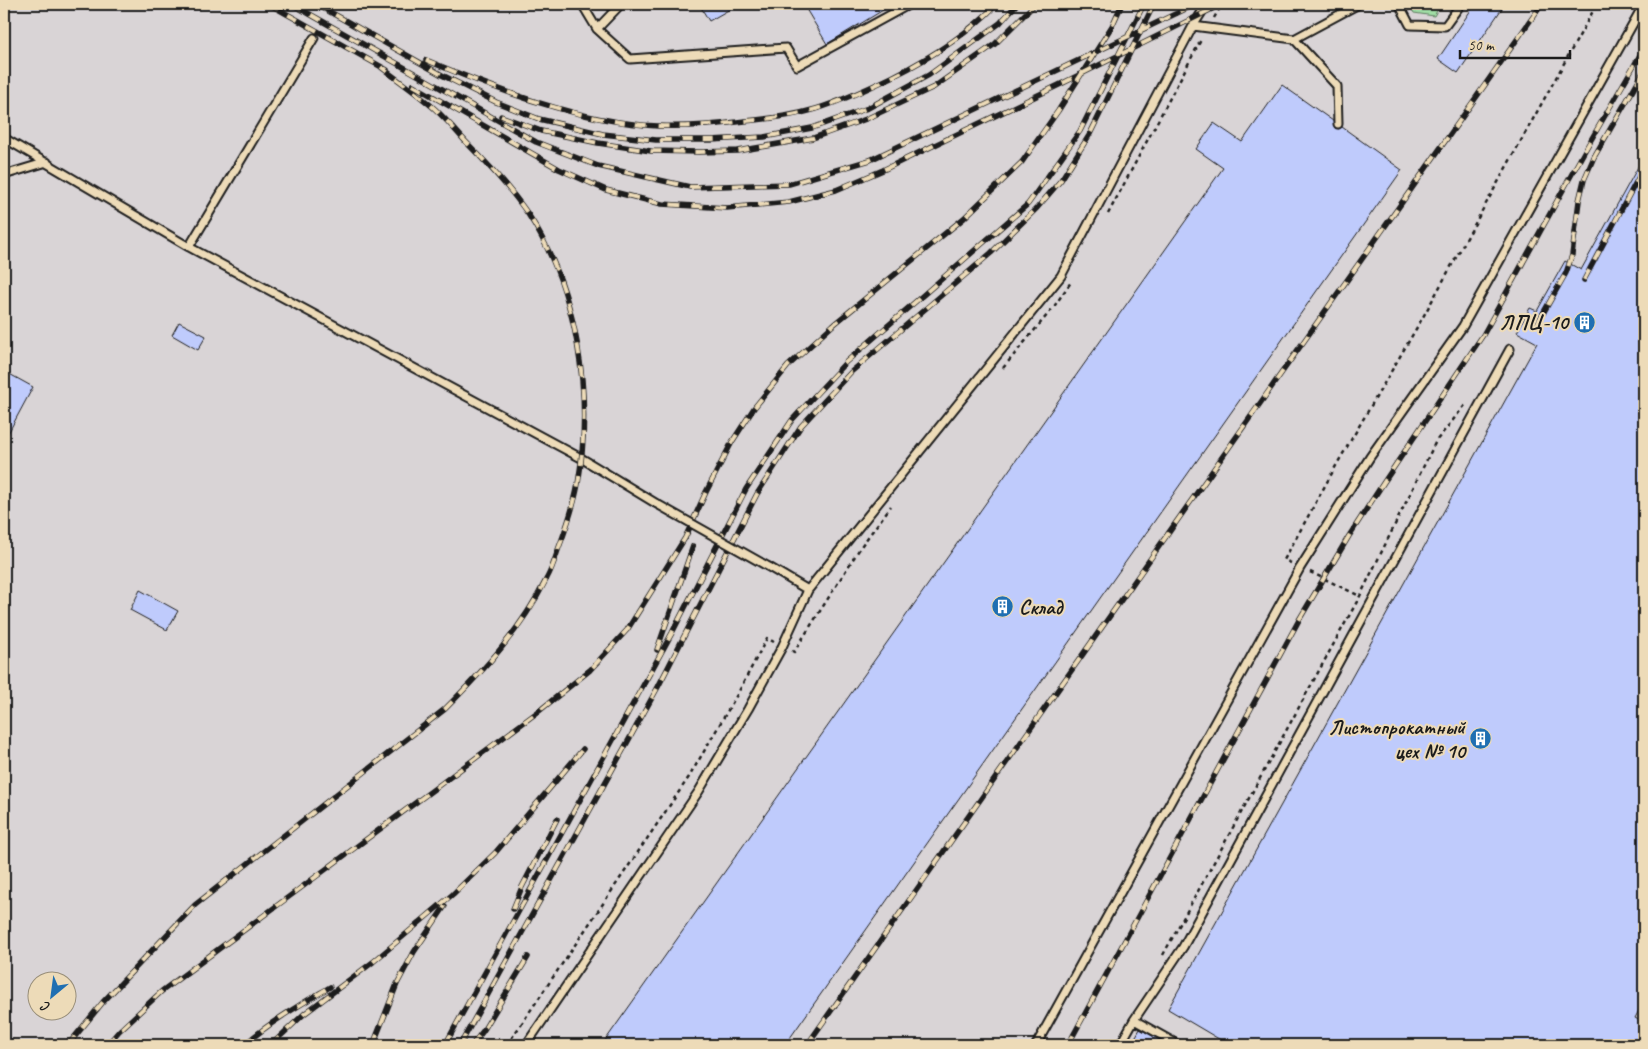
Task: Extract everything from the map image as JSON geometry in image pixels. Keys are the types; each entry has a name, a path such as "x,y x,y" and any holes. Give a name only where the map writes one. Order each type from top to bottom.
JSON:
{"lane":[{"path":"582,4 597,29 630,59 786,48 797,66 910,4"},
{"path":"597,29 621,4"},
{"path":"526,1045 699,792 748,709 782,646 808,590 1061,276 1192,26 1207,4"},
{"path":"1192,26 1294,39 1359,4"},
{"path":"1399,4 1410,25 1445,26 1461,4"},
{"path":"1036,1045 1300,568 1370,456 1463,326 1644,4"},
{"path":"189,247 314,38"},
{"path":"1294,39 1337,86 1338,124"},
{"path":"4,138 189,247 581,458 657,504 808,590"},
{"path":"4,175 47,162"},
{"path":"1120,1045 1134,1020 1183,947 1510,349"},
{"path":"1134,1020 1179,1045"}],"path":[{"path":"1360,596 1284,560 1337,464 1423,317 1596,4"},
{"path":"1163,956 1360,596 1436,442 1470,397"}],"shaded area":[{"path":"4,4 1644,4 1644,1045 4,1045"}],"green space":[{"path":"1408,4 1441,4 1434,16 1414,13"}],"building":[{"path":"699,4 739,4 709,21"},
{"path":"803,4 893,4 827,44"},
{"path":"1475,4 1505,4 1458,73 1438,59"},
{"name":"Склад","path":"1282,85 1333,121 1335,128 1339,129 1342,127 1402,170 785,1045 602,1045 1223,168 1196,149 1214,123 1242,142"},
{"name":"Листопрокатный цех № 10","path":"1644,156 1644,1001 1635,1018 1644,1023 1644,1045 1229,1045 1168,1009 1537,343 1517,332 1530,308 1537,311 1565,261 1581,270"},
{"path":"179,322 206,336 198,350 172,335"},
{"path":"4,371 33,387 4,441"},
{"path":"140,590 178,611 167,630 130,610"},
{"path":"1140,1029 1169,1045 1131,1045"}],"railway":[{"path":"269,4 387,70"},
{"path":"292,4 536,142 598,166 690,187 789,184 870,160 1196,4"},
{"path":"316,4 442,75 496,102 539,119 603,134 656,140 711,140 764,137 812,128 868,108 929,75 1000,23 1017,4"},
{"path":"426,60 539,103 599,118 658,126 723,124 798,114 854,95 920,62 961,35 997,4"},
{"path":"501,116 541,131 598,143 651,151 738,151 813,138 866,119 934,87 995,44 1035,4"},
{"path":"107,1045 119,1031 162,991 539,711 590,670 627,630 685,538 732,442 754,408 788,366 833,325 964,218 1022,162 1058,111 1112,26 1122,4"},
{"path":"445,1045 672,633 746,489 792,420 846,362 1028,204 1080,131 1144,4"},
{"path":"460,1045 658,687 757,494 801,426 851,372 991,253 1037,208 1061,180 1090,134 1154,4"},
{"path":"413,85 559,169 606,190 662,204 727,208 789,202 836,190 883,170 1222,4"},
{"path":"807,1045 1542,4"},
{"path":"1068,1045 1299,620 1349,536 1483,335 1644,48"},
{"path":"68,1045 103,1002 195,905 445,709 474,679 514,632 537,597 552,568 570,517 578,484 584,415 577,344 570,310 559,276 545,244 528,214 491,168 439,113 381,67"},
{"path":"1537,324 1566,273 1572,255 1579,201 1584,180 1594,157 1644,71"},
{"path":"1584,280 1644,167"},
{"path":"657,650 693,546"},
{"path":"271,1045 304,1014 373,962 453,894 495,853 583,749"},
{"path":"513,909 522,887 557,819"},
{"path":"373,1045 397,984 414,952 445,906"},
{"path":"472,1045 483,1031 528,957"},
{"path":"244,1045 275,1021 330,987"}],"place":[{"name":"ЛПЦ-10","path":"1584,322"},
{"name":"Склад","path":"1003,607"},
{"name":"Листопрокатный цех № 10","path":"1481,739"}]}
